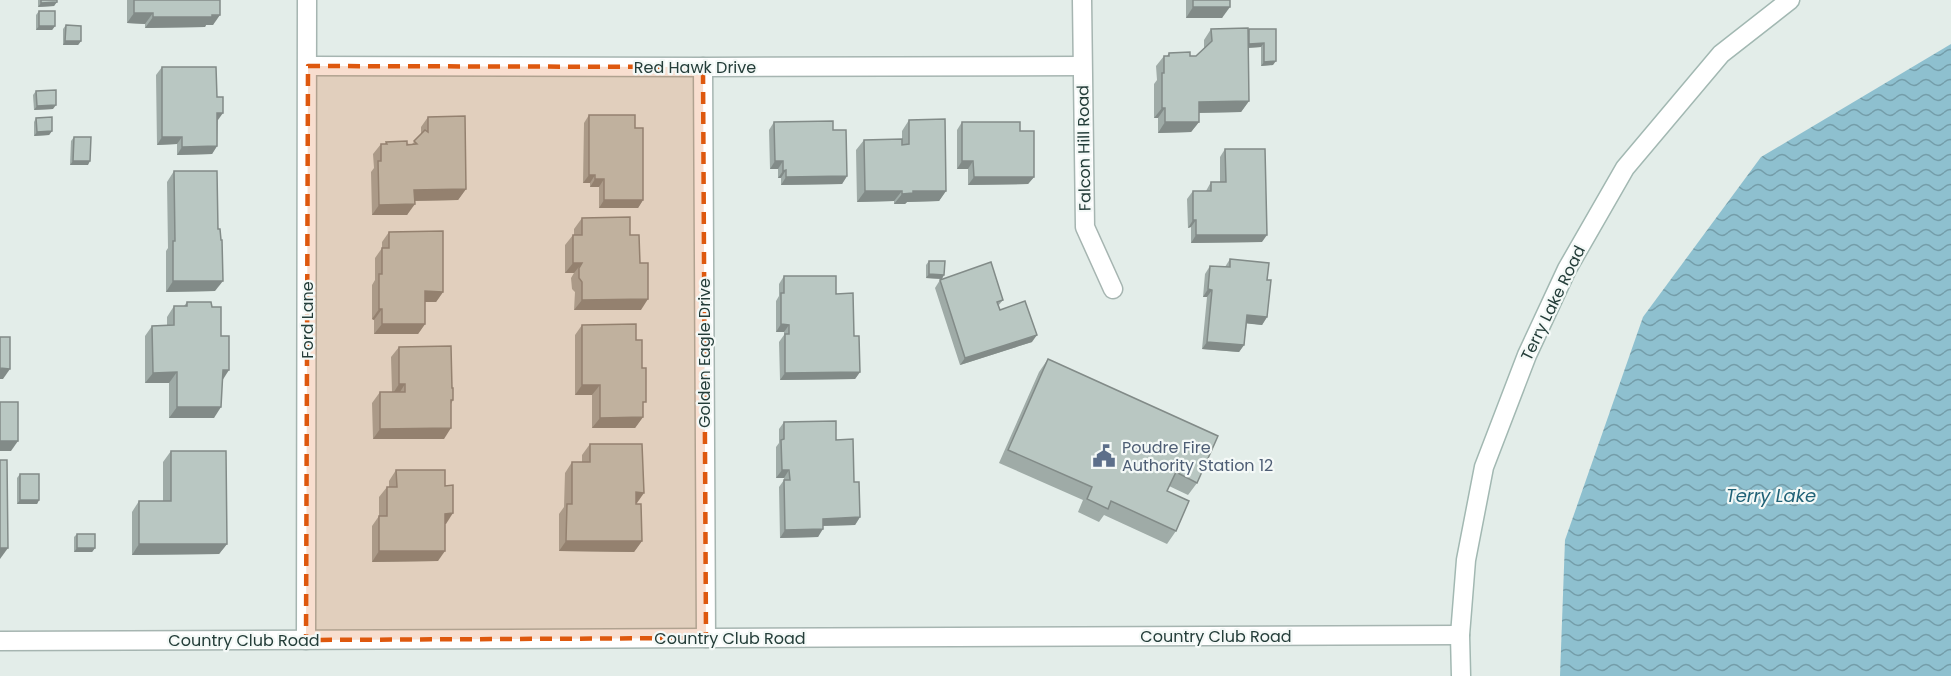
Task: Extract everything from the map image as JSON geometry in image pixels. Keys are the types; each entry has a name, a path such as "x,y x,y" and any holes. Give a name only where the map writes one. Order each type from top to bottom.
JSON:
{"street":[{"name":"Ford Lane","path":"306,640 307,0"},
{"name":"Falcon Hill Road","path":"1082,0 1085,227 1113,289"},
{"name":"Terry Lake Road","path":"1461,676 1460,635 1466,560 1484,466 1527,355 1567,269 1625,168 1721,54 1790,0"},
{"name":"Red Hawk Drive","path":"308,66 1082,66"},
{"name":"Golden Eagle Drive","path":"703,67 706,638"},
{"name":"Country Club Road","path":"0,641 1460,635"}],"highlighted area":[{"path":"308,66 703,67 706,638 306,640"}],"water":[{"name":"Terry Lake","path":"1951,44 1951,676 1560,676 1565,540 1643,317 1761,157"}],"building":[{"path":"41,0 57,0 57,2 41,3"},
{"path":"134,0 220,0 220,15 153,17 153,13 134,13"},
{"path":"1193,0 1230,0 1230,7 1193,7"},
{"path":"39,11 55,11 55,26 39,26"},
{"path":"66,25 81,26 81,41 65,41"},
{"path":"1248,28 1249,101 1199,102 1199,122 1165,122 1165,108 1162,108 1164,56 1169,56 1169,53 1190,52 1190,56 1196,56 1212,41 1211,29"},
{"path":"1249,29 1276,29 1276,61 1264,62 1264,43 1249,44"},
{"path":"162,67 216,67 217,97 223,97 223,113 217,113 217,146 182,147 182,137 162,137"},
{"path":"56,90 56,105 37,106 36,91"},
{"path":"589,115 635,115 635,128 643,128 643,200 604,200 604,179 595,179 595,175 589,175"},
{"path":"465,116 466,189 414,190 415,204 379,205 378,161 381,161 381,144 407,141 407,145 417,144 414,141 425,130 428,132 428,117"},
{"path":"52,117 52,131 37,132 36,118"},
{"path":"945,119 946,191 913,191 913,193 902,194 902,191 865,191 864,140 902,139 902,145 909,144 909,120"},
{"path":"833,121 833,130 846,130 847,176 786,177 786,170 783,171 783,161 775,161 774,122"},
{"path":"962,122 1020,122 1020,131 1034,131 1034,177 974,177 973,161 962,161"},
{"path":"74,137 91,137 90,161 73,161"},
{"path":"1225,149 1265,149 1267,235 1196,235 1196,220 1193,220 1193,191 1211,191 1211,182 1226,182"},
{"path":"174,171 217,171 218,229 220,229 222,240 223,281 173,281"},
{"path":"630,217 630,235 639,235 640,263 648,263 648,299 582,300 579,268 582,263 573,263 573,235 582,235 582,218"},
{"path":"443,231 443,292 425,291 425,324 382,324 382,309 379,309 379,274 382,274 382,248 389,248 389,232"},
{"path":"1230,259 1269,263 1267,280 1271,280 1267,317 1247,315 1244,345 1207,342 1212,290 1208,289 1210,266 1230,267"},
{"path":"929,261 945,261 944,275 929,274"},
{"path":"991,262 1003,300 997,302 1000,310 1025,301 1037,335 965,358 940,280"},
{"path":"784,276 836,276 836,294 853,293 854,336 859,336 860,372 785,373 785,334 789,334 789,325 781,324 781,293 784,293"},
{"path":"187,302 211,302 212,307 221,307 221,336 229,336 229,370 223,370 221,407 177,407 177,372 153,373 152,326 174,325 174,306 187,306"},
{"path":"636,324 636,340 642,340 642,368 646,368 646,402 643,402 643,417 600,418 600,385 582,385 582,325"},
{"path":"0,337 10,337 10,369 0,368"},
{"path":"451,346 453,400 451,400 451,428 380,429 380,392 405,392 405,384 399,384 399,347"},
{"name":"Poudre Fire Authority Station 12","path":"1048,359 1218,436 1197,483 1176,472 1167,491 1189,501 1176,531 1111,501 1108,509 1087,499 1092,487 1008,450"},
{"path":"0,402 18,402 18,441 0,441"},
{"path":"836,421 836,440 853,439 854,482 859,482 860,517 823,519 823,529 785,530 784,480 790,480 789,470 782,470 781,440 784,439 784,422"},
{"path":"590,444 642,444 644,493 636,492 636,504 641,504 642,541 566,541 567,504 572,504 572,462 590,462"},
{"path":"171,451 226,451 227,544 139,544 139,501 171,501"},
{"path":"0,460 7,460 8,548 0,548"},
{"path":"396,470 445,470 445,486 453,485 453,513 445,514 445,551 379,551 379,516 387,516 387,487 397,487"},
{"path":"20,474 39,474 39,500 20,500"},
{"path":"77,534 95,534 95,548 77,548"}],"place":[{"name":"Poudre Fire Authority Station 12","path":"1104,456"}]}
